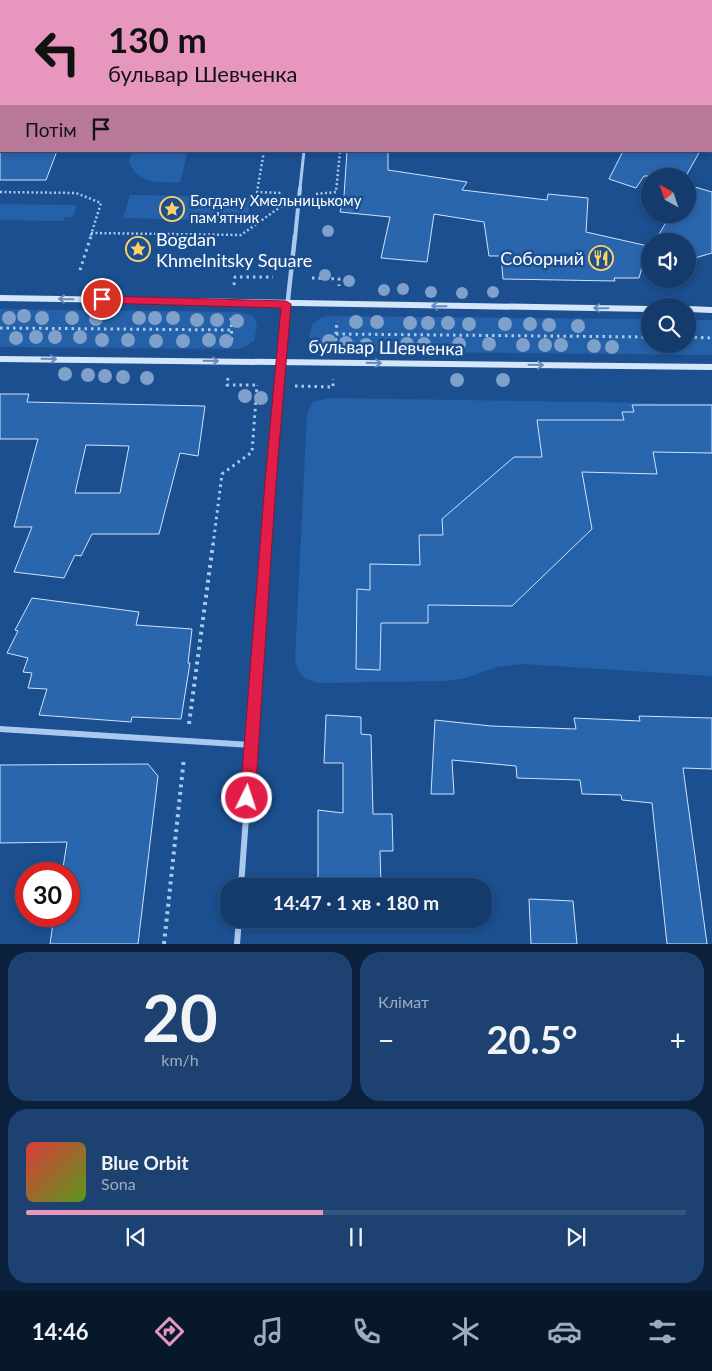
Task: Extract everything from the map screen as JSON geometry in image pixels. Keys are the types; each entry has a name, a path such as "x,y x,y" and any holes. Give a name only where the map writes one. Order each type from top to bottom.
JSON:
{"main road":[{"path":"0,298 641,309"},
{"path":"696,309 712,310"},
{"name":"бульвар Шевченка","path":"0,359 712,367"}],"street":[{"path":"242,878 281,362 304,152"},
{"path":"0,729 251,745"},
{"path":"237,944 238,928"}],"path":[{"path":"264,152 257,192 300,191 336,193 340,152"},
{"path":"91,234 242,235 300,191"},
{"path":"0,192 76,193 101,203 80,270"},
{"path":"234,291 235,277 272,277"},
{"path":"312,278 339,278 339,288"},
{"path":"230,311 232,350"},
{"path":"335,352 337,315"},
{"path":"0,328 231,330"},
{"path":"336,334 641,337"},
{"path":"696,338 712,338"},
{"path":"229,372 227,385 262,385"},
{"path":"292,386 333,387 333,373"},
{"path":"164,944 186,741 222,474 252,452 257,385"}],"shaded area":[{"path":"132,152 188,152 180,183 151,181 139,175 129,162"},
{"path":"130,195 251,197 247,221 123,218"},
{"path":"0,204 76,206 73,217 65,217 64,221 0,220"},
{"path":"0,309 240,312 253,316 257,325 254,341 243,348 236,349 0,347"},
{"path":"322,317 641,319 641,353 696,353 696,320 712,320 712,355 328,351 314,346 309,337 312,324"},
{"path":"328,398 712,404 712,676 522,664 497,667 465,678 445,681 319,683 303,676 298,670 295,660 307,413 313,402"}],"building":[{"path":"0,152 57,152 46,180 0,180"},
{"path":"347,152 388,152 388,170 467,182 462,190 547,200 548,194 588,198 586,232 641,244 641,271 639,278 614,278 615,281 503,279 501,256 489,256 484,222 434,214 427,262 381,258 390,217 340,212 344,196"},
{"path":"622,152 699,152 690,168 641,168 641,180 636,188 609,179"},
{"path":"696,187 712,192 712,253 696,258 696,233 660,233 666,223 696,223"},
{"path":"0,394 29,394 27,402 205,406 198,456 180,453 159,534 92,534 81,556 75,555 64,578 14,572 32,527 14,527 38,439 0,439","holes":["86,445 129,446 120,493 75,493"]},
{"path":"632,405 712,405 712,453 653,452 657,474 582,472 592,529 512,606 428,605 428,623 381,623 380,670 356,669 357,589 370,590 370,564 420,565 419,535 443,535 442,519 514,457 542,457 537,420 624,420 622,412 634,412"},
{"path":"32,598 139,612 136,625 192,629 188,663 190,663 181,719 132,717 131,722 39,715 47,689 28,688 32,673 23,672 28,658 7,653 18,631 15,630"},
{"path":"326,715 361,717 361,734 371,735 373,814 392,814 393,851 380,851 381,878 318,878 318,810 343,813 343,763 324,763"},
{"path":"639,716 712,718 712,769 683,768 707,944 667,944 652,803 622,800 621,795 582,794 580,780 517,778 516,766 452,760 454,794 431,794 435,720 491,726 576,729 574,718 640,721"},
{"path":"148,764 158,776 138,944 50,944 52,927 80,927 80,862 64,862 67,842 0,843 0,765"},
{"path":"529,899 573,901 577,944 531,944"}],"place":[{"name":"Богдану Хмельницькому пам'ятник","path":"172,209"},
{"name":"Bogdan Khmelnitsky Square","path":"138,249"},
{"name":"Соборний","path":"601,258"}],"route":[{"path":"102,299 286,304 247,798"}]}
